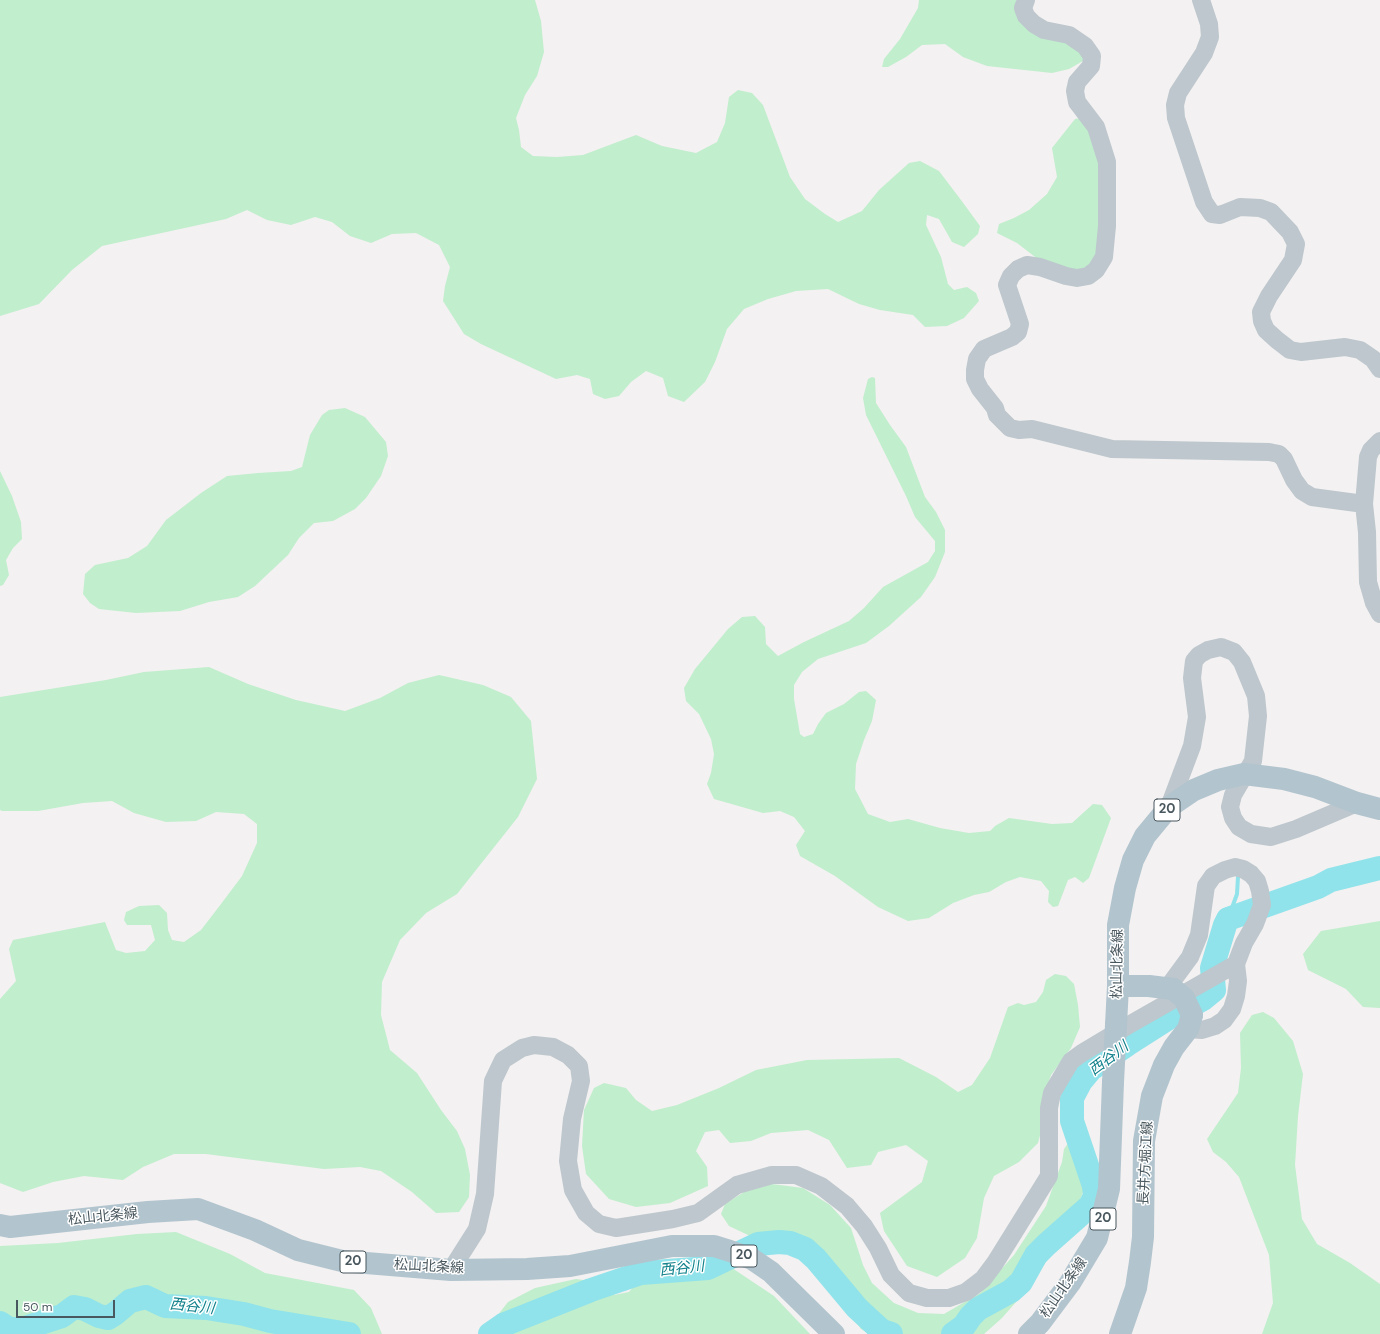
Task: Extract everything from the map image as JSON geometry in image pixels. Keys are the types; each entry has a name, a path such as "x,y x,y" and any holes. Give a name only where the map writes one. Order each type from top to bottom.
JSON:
{"main road":[{"name":"松山北条線","path":"1029,1334 1040,1323 1070,1283 1097,1238 1109,1189 1118,986 1118,925 1133,860 1145,836 1169,807 1194,790 1218,780 1244,774 1284,779 1315,786 1357,803 1380,809"},
{"path":"1118,986 1170,988 1184,998 1190,1022"},
{"name":"長井方堀江線","path":"1120,1334 1136,1288 1140,1262 1143,1237 1144,1141 1152,1096 1167,1059 1190,1022"},
{"name":"松山北条線","path":"0,1225 10,1227 148,1212 198,1209 255,1230 298,1250 342,1261 451,1270 527,1269 570,1266 672,1246 714,1246 730,1250 752,1259 771,1272 834,1334"}],"street":[{"path":"1026,0 1023,8 1026,16 1034,24 1044,30 1069,35 1085,46 1092,56 1091,66 1078,82 1075,91 1077,102 1096,127 1107,162 1107,226 1104,258 1096,270 1088,276 1077,278 1066,276 1040,267 1027,265 1018,269 1011,276 1006,285 1020,324 1018,332 1012,337 984,349 977,358 975,379 980,390 995,408 997,415 1010,428 1019,430 1032,429 1112,449 1269,452 1278,454 1284,459 1294,480 1302,491 1312,497 1364,504"},
{"path":"1201,0 1209,24 1210,37 1204,53 1178,93 1176,118 1204,202 1212,214 1220,215 1240,207 1260,208 1271,212 1290,232 1296,244 1293,260 1269,296 1261,312 1262,321 1266,330 1290,350 1301,352 1345,347 1360,350 1373,360 1380,369"},
{"path":"1380,441 1371,450 1368,456 1364,504 1367,532 1368,582 1374,603 1380,614"},
{"path":"1169,807 1192,746 1197,717 1192,678 1194,661 1199,655 1208,650 1220,647 1234,652 1242,662 1256,696 1258,716 1256,745 1253,761 1233,795 1230,807 1233,818 1239,827 1251,834 1271,837 1283,834 1357,803"},
{"path":"451,1270 477,1229 485,1194 493,1081 503,1060 522,1048 534,1045 553,1047 568,1054 579,1066 581,1081 572,1119 568,1161 573,1190 586,1213 599,1224 616,1228 673,1219 698,1213 737,1185 772,1175 796,1175 821,1186 847,1206 864,1226 878,1248 891,1274 909,1293 927,1298 949,1298 966,1292 983,1279 995,1263 1049,1176 1049,1108 1052,1093 1071,1061 1127,1026 1229,968 1255,924 1262,905 1257,881 1247,871 1235,867 1225,870 1213,876 1206,886 1199,935 1190,957 1170,988"},
{"path":"1190,1022 1202,1030 1215,1026 1224,1020 1232,1009 1238,981 1229,968"}],"green space":[{"path":"0,0 535,0 541,21 544,52 537,76 525,95 516,118 521,147 533,156 557,157 583,155 636,135 662,146 696,153 717,142 725,123 729,97 738,90 752,93 763,105 790,177 805,199 838,222 862,211 879,190 909,163 920,161 939,171 980,226 978,234 964,247 952,242 939,219 927,215 926,225 941,257 948,284 954,290 967,287 976,293 979,301 964,318 947,326 925,327 913,315 880,310 859,304 828,289 796,291 768,299 744,309 727,329 715,362 705,382 684,402 668,396 663,378 646,371 631,382 619,396 605,399 593,394 590,379 577,375 556,379 481,344 464,334 443,301 450,267 439,245 416,233 392,234 371,243 350,236 332,222 315,217 291,225 267,220 247,210 226,219 102,246 72,270 39,304 0,316"},
{"path":"919,0 1016,0 1017,12 1086,49 1083,61 1069,69 1052,73 987,66 963,57 945,44 922,45 906,57 888,67 882,67 884,59 900,39 918,8"},
{"path":"1081,118 1100,146 1106,207 1094,265 1069,272 1039,260 1017,243 997,233 999,224 1029,210 1047,194 1057,177 1052,148 1075,119"},
{"path":"872,377 875,378 876,403 906,447 925,497 936,512 945,530 945,552 935,577 921,597 889,626 866,643 818,659 802,672 794,685 794,699 800,734 804,737 813,734 826,713 844,704 859,692 866,691 876,700 872,721 856,764 855,789 868,814 890,822 908,819 940,828 969,833 990,831 995,826 1009,818 1052,824 1072,823 1093,804 1102,805 1111,818 1089,878 1083,883 1075,877 1068,880 1058,906 1053,907 1048,902 1049,891 1041,881 1020,877 1006,882 989,892 974,895 953,903 929,918 908,921 878,907 835,876 800,856 796,845 805,831 794,817 780,811 763,813 714,799 707,784 711,773 714,754 711,739 699,714 686,701 684,688 695,669 728,629 742,617 755,616 765,627 766,644 778,656 849,621 864,608 883,587 928,562 935,551 935,541 915,517 866,415 863,398 868,379"},
{"path":"345,408 365,417 386,442 388,456 381,476 366,498 355,509 333,521 314,523 299,538 288,555 255,586 238,597 209,602 180,611 136,613 99,609 90,603 83,594 85,574 95,565 128,558 147,546 166,520 201,493 227,476 291,471 302,467 310,435 322,415 329,410"},
{"path":"0,471 12,496 21,522 22,539 13,548 6,560 9,575 3,585 0,586"},
{"path":"209,667 248,684 296,700 345,711 380,698 408,683 439,675 483,685 511,697 531,721 537,779 518,817 457,894 426,913 400,940 382,982 381,1015 390,1050 417,1073 441,1110 457,1131 465,1149 470,1175 469,1197 459,1212 436,1213 412,1192 381,1171 360,1167 324,1169 206,1154 174,1154 143,1167 123,1180 84,1176 53,1182 23,1192 0,1183 0,999 16,981 9,949 13,940 105,922 116,950 126,953 145,951 155,940 151,925 127,925 124,920 126,912 139,906 159,905 167,913 168,930 172,940 184,942 201,930 242,876 257,843 257,824 244,814 216,812 196,821 166,822 134,813 112,801 83,803 38,811 2,811 0,810 0,697 106,680 144,672"},
{"path":"1380,921 1380,1008 1363,1007 1346,989 1308,970 1303,954 1321,931"},
{"path":"1055,974 1066,976 1074,984 1080,1027 1071,1048 1051,1075 1043,1099 1042,1128 1038,1143 1019,1162 994,1176 984,1198 977,1238 965,1258 937,1277 907,1266 884,1231 880,1213 922,1182 928,1161 906,1145 878,1152 871,1165 847,1168 829,1140 808,1130 771,1133 751,1141 730,1143 719,1130 705,1132 696,1151 707,1167 708,1186 670,1203 636,1207 609,1199 586,1174 582,1146 584,1110 594,1088 604,1083 626,1088 636,1100 652,1111 677,1105 719,1088 756,1070 807,1060 899,1058 936,1077 958,1092 972,1085 990,1058 1008,1007 1018,1003 1024,1005 1036,1002 1043,992 1046,980"},
{"path":"1263,1012 1274,1018 1293,1041 1303,1074 1298,1116 1295,1165 1302,1219 1317,1244 1350,1263 1380,1284 1380,1334 1262,1334 1273,1303 1269,1255 1239,1177 1226,1162 1213,1152 1207,1139 1238,1093 1241,1068 1240,1033 1252,1015"},
{"path":"1071,1139 1079,1139 1088,1149 1091,1167 1070,1225 1031,1285 1002,1318 984,1334 870,1334 861,1329 839,1298 806,1263 779,1247 729,1226 721,1214 725,1204 744,1192 772,1184 803,1188 830,1205 851,1228 863,1265 872,1283 894,1303 918,1313 944,1314 980,1293 1014,1255 1046,1206 1062,1162 1064,1149"},
{"path":"176,1232 230,1254 265,1273 354,1290 371,1308 382,1334 0,1334 0,1246 58,1243 137,1234"},
{"path":"691,1262 732,1268 774,1296 810,1334 483,1334 508,1302 535,1288 576,1279 598,1282 614,1295 629,1292 647,1270"}],"waterway":[{"name":"西谷川","path":"953,1334 964,1326 978,1309 1011,1291 1021,1282 1036,1255 1090,1206 1095,1196 1094,1186 1072,1121 1072,1098 1081,1081 1091,1069 1172,1016 1203,999 1214,990 1212,968 1228,919 1318,887 1331,880 1380,868"},
{"path":"1228,919 1237,894 1238,877"},
{"name":"西谷川","path":"490,1334 503,1325 591,1290 641,1273 708,1268 758,1244 779,1242 790,1243 805,1249 816,1259 857,1308 882,1331 891,1334"},
{"name":"西谷川","path":"0,1323 9,1329 22,1329 62,1316 74,1307 85,1309 99,1316 108,1318 130,1301 146,1297 165,1306 206,1308 244,1314 270,1321 349,1334"}]}
